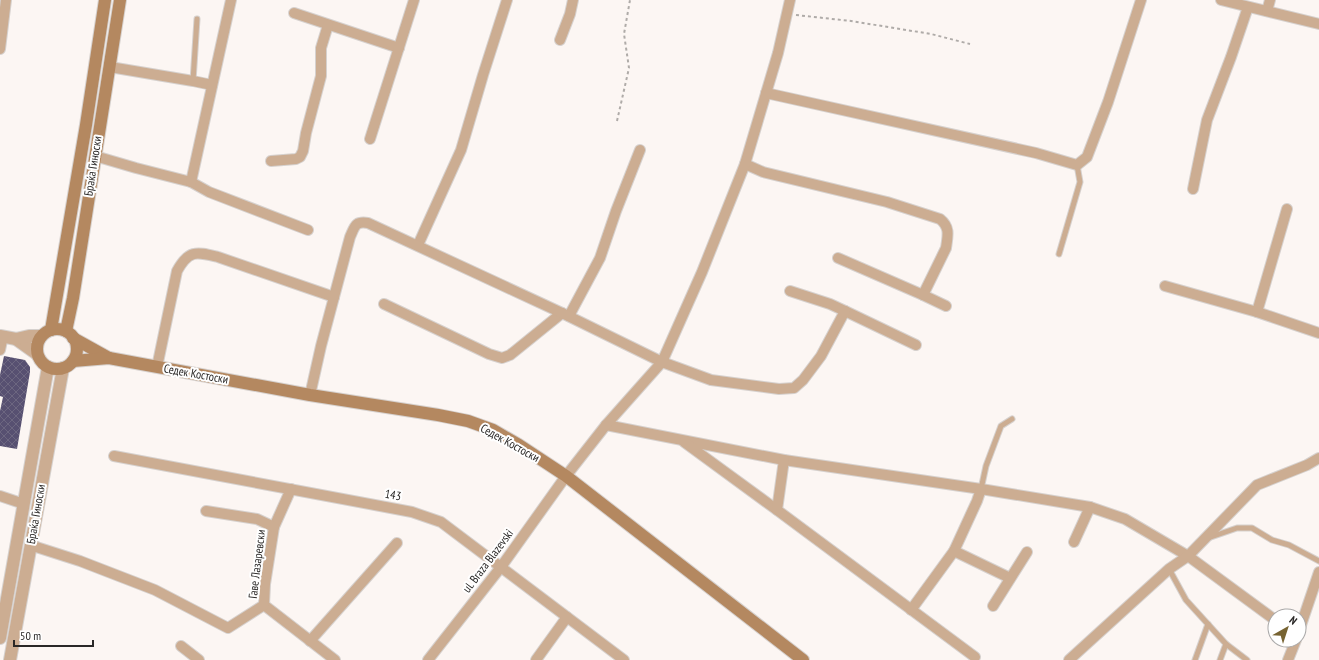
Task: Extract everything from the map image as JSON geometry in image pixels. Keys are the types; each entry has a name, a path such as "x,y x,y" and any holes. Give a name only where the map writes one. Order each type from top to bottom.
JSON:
{"main road":[{"name":"Браќа Гиноски","path":"37,354 36,347 46,333 86,125 105,0"},
{"name":"Браќа Гиноски","path":"73,361 77,349 70,335 73,298 120,0"},
{"path":"46,333 56,329 70,335 109,358"},
{"path":"37,354 43,364 53,369 63,368 73,361 109,358"},
{"name":"Седек Костоски","path":"109,358 310,395 438,415 468,421 493,430 566,476 803,660"}],"street":[{"path":"0,50 6,0"},
{"path":"191,182 231,0"},
{"path":"370,139 414,0"},
{"path":"418,246 462,150 483,74 507,0"},
{"path":"560,40 570,14 573,0"},
{"name":"ul. Braza Blazevski","path":"428,660 501,567 566,476 606,425 662,362 702,272 745,164 778,53 790,0"},
{"path":"766,93 1036,153 1077,164 1087,158 1108,102 1141,0"},
{"path":"1221,0 1319,22"},
{"path":"1267,11 1270,0"},
{"path":"1193,189 1207,120 1248,7"},
{"path":"294,13 399,48"},
{"path":"271,161 296,159 300,157 303,151 306,133 321,76 321,48 328,25"},
{"path":"110,66 193,80 212,85"},
{"path":"384,304 489,354 502,358 510,355 565,314 600,258 616,211 640,150"},
{"path":"95,156 191,182 209,192 308,230"},
{"path":"745,164 763,172 887,202 940,219 945,223 947,229 946,248 923,295"},
{"path":"1257,312 1287,209"},
{"path":"310,395 321,346 350,237 355,225 360,222 368,223 565,314 662,362 711,380 778,389 794,388 803,380 821,356 845,311"},
{"path":"157,367 177,271 182,260 188,256 194,254 204,254 218,257 334,297"},
{"path":"838,258 946,306"},
{"path":"1165,286 1257,312 1319,333"},
{"path":"790,291 830,304 916,345"},
{"path":"16,339 46,333"},
{"path":"0,350 1,336 16,339 37,354"},
{"name":"Браќа Гиноски","path":"0,638 48,367"},
{"name":"Браќа Гиноски","path":"10,660 63,368"},
{"path":"606,425 784,460 981,488 1090,507 1125,519 1188,556 1267,614"},
{"path":"681,440 975,657"},
{"path":"711,461 720,447"},
{"name":"143","path":"114,456 412,512 441,522 624,660"},
{"path":"1069,660 1169,569 1188,556 1257,485 1307,465 1319,458"},
{"path":"777,510 784,460"},
{"path":"911,610 954,551 977,501 981,488"},
{"name":"Гаве Лазаревски","path":"291,489 274,526 265,584 264,605 335,660"},
{"path":"0,496 24,504"},
{"path":"1074,542 1090,507"},
{"path":"206,511 257,519 274,526"},
{"path":"310,641 396,543"},
{"path":"30,546 80,561 155,590 228,628 264,605"},
{"path":"954,551 1010,578"},
{"path":"993,606 1027,552"},
{"path":"1307,608 1319,572"},
{"path":"536,660 567,617"},
{"path":"181,646 199,660"},
{"path":"1288,660 1293,648"}],"lane":[{"path":"193,80 197,19"},
{"path":"1059,254 1080,182 1077,164"},
{"path":"981,488 986,466 1001,426 1012,419"},
{"path":"1204,540 1237,528 1252,528 1272,540 1289,545 1319,561"},
{"path":"1169,569 1186,600 1226,644 1247,660"},
{"path":"1195,660 1208,624"},
{"path":"1220,660 1226,644"}],"path":[{"path":"617,121 629,68 624,34 630,0"},
{"path":"787,14 851,21 931,34 970,44"}],"building":[{"path":"4,356 25,360 30,367 17,449 0,446 0,411 3,397 0,396 0,375"}]}
